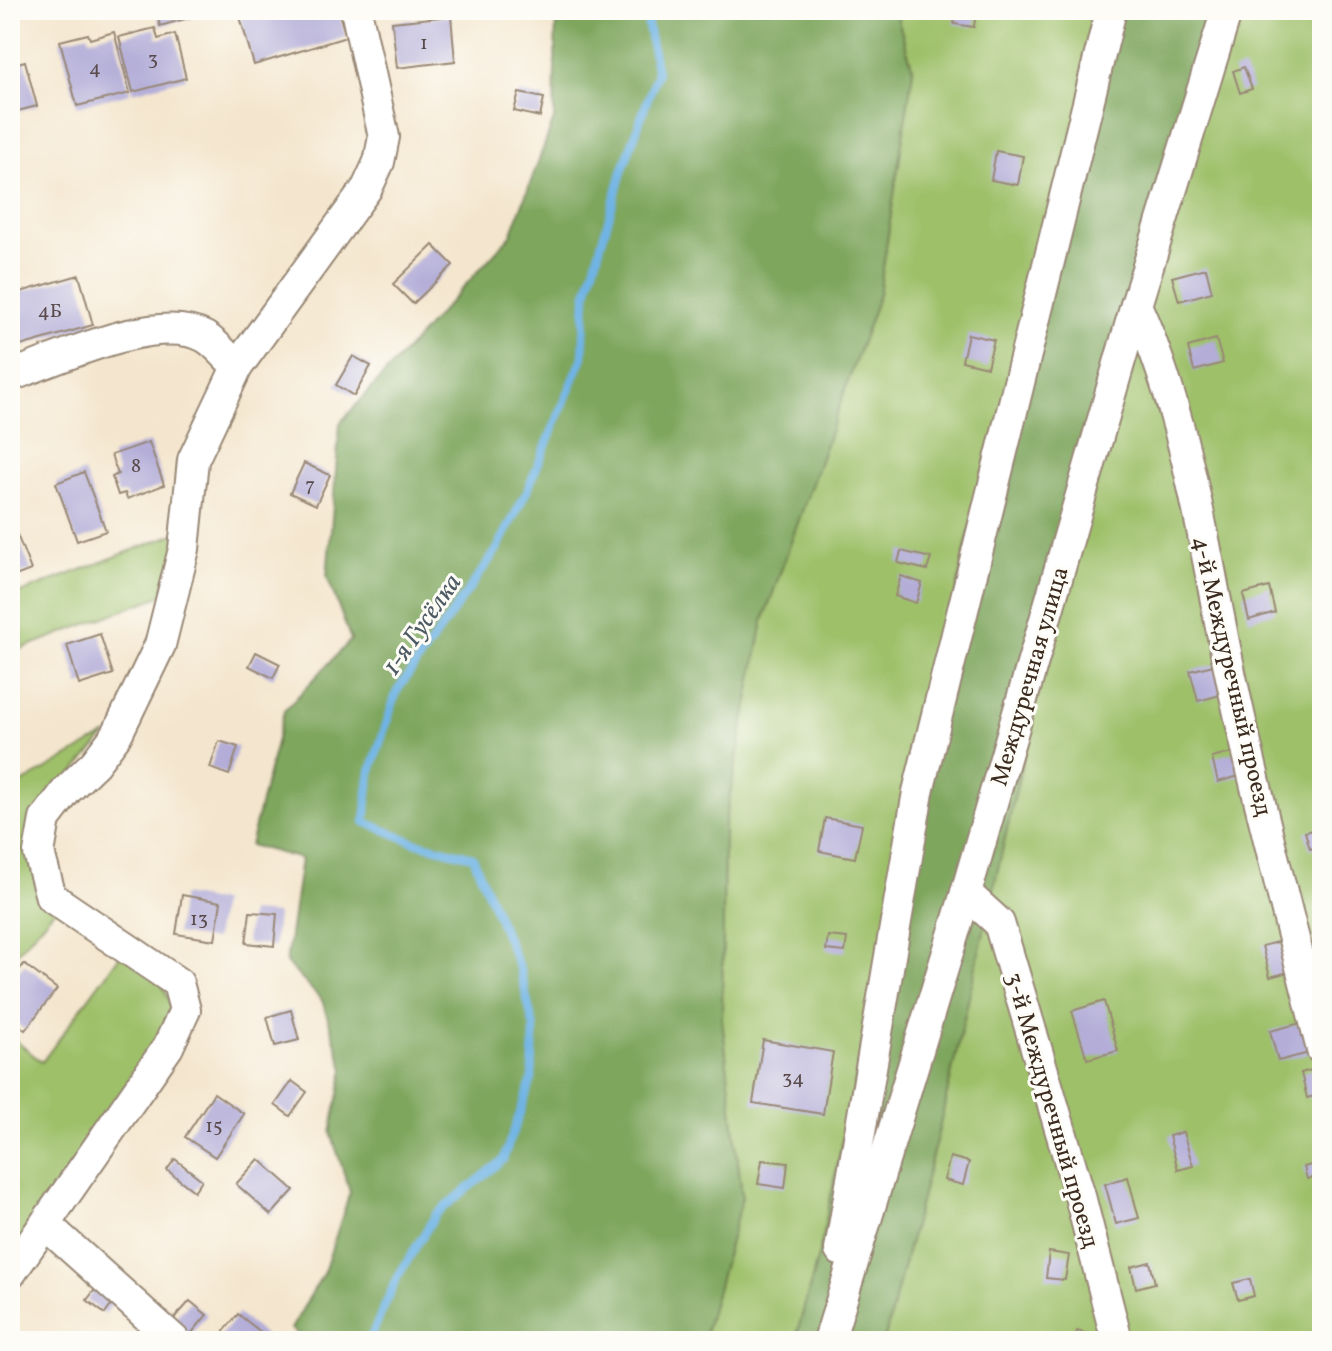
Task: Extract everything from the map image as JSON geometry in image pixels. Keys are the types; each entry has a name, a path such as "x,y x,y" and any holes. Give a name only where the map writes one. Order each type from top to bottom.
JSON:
{"street":[{"path":"10,1274 168,1047 185,1010 178,983 51,897 39,853 45,819 117,734 160,645 186,536 193,460 237,367 367,188 379,162 384,137 356,10"},
{"path":"827,1341 918,792 1111,10"},
{"name":"Междуречная улица","path":"827,1341 966,893 1136,305 1227,10"},
{"name":"4-й Междуречный проезд","path":"1136,305 1152,342 1183,447 1238,709 1322,1050"},
{"path":"10,376 141,330 175,329 206,337 237,367"},
{"name":"3-й Междуречный проезд","path":"966,893 999,923 1080,1196 1117,1341"},
{"path":"45,1224 175,1341"}],"green space":[{"path":"556,10 895,10 913,70 879,294 763,621 724,826 722,1019 742,1197 703,1341 308,1341 291,1329 324,1272 350,1192 331,1133 344,1069 322,1000 286,963 301,859 250,845 284,711 351,640 327,576 340,423 511,235 554,119"},
{"path":"895,10 1122,10 974,509 820,1249 795,1341 703,1341 742,1197 722,1019 724,826 763,621 879,294 913,70"},
{"path":"1122,10 1220,10 1105,397 939,1129 884,1341 795,1341 820,1249 974,509"},
{"path":"1220,10 1322,10 1322,1341 884,1341 939,1129 1105,397"},
{"path":"180,532 163,595 10,653 10,597"},
{"path":"107,734 36,816 56,908 10,961 10,790"},
{"path":"121,954 160,979 173,1010 159,1043 10,1257 10,1036 42,1062"}],"building":[{"path":"156,10 190,10 192,17 160,26"},
{"path":"238,10 338,10 346,37 254,65"},
{"path":"956,10 976,12 974,27 954,24"},
{"path":"451,16 455,61 397,68 392,22"},
{"path":"155,28 158,39 175,34 186,78 133,92 119,37"},
{"path":"114,32 130,93 77,106 60,41 88,34 90,39"},
{"path":"25,61 37,106 10,113 10,65"},
{"path":"1244,67 1252,89 1240,93 1233,71"},
{"path":"519,93 544,98 540,117 514,111"},
{"path":"996,151 1023,156 1018,185 991,180"},
{"path":"433,245 453,265 413,304 393,284"},
{"path":"1206,268 1212,292 1179,301 1172,277"},
{"path":"79,275 93,325 10,349 10,295"},
{"path":"968,334 994,340 987,367 962,361"},
{"path":"1216,339 1223,363 1194,371 1188,347"},
{"path":"353,356 371,366 354,396 336,385"},
{"path":"149,442 164,485 127,499 125,493 118,495 112,477 118,474 111,455"},
{"path":"304,463 330,475 316,505 290,493"},
{"path":"84,472 106,531 77,541 56,483"},
{"path":"10,517 31,570 10,578"},
{"path":"901,551 931,558 927,570 898,563"},
{"path":"901,576 922,583 916,603 895,596"},
{"path":"1269,587 1275,612 1249,620 1243,594"},
{"path":"100,634 113,674 79,685 67,645"},
{"path":"256,652 280,664 273,678 249,666"},
{"path":"1217,664 1224,694 1198,701 1190,671"},
{"path":"219,741 238,747 229,775 210,768"},
{"path":"1239,751 1246,774 1218,782 1212,758"},
{"path":"825,818 862,825 855,858 819,851"},
{"path":"1322,827 1322,846 1310,849 1305,832"},
{"path":"182,895 221,902 215,940 176,934"},
{"path":"250,912 277,914 274,946 246,943"},
{"path":"828,936 847,938 845,952 826,950"},
{"path":"1281,941 1289,972 1270,977 1262,946"},
{"path":"24,964 57,989 25,1030 10,1018 10,982"},
{"path":"1104,1001 1118,1051 1087,1059 1072,1011"},
{"path":"291,1010 299,1040 275,1046 267,1017"},
{"path":"1305,1022 1313,1052 1278,1061 1270,1031"},
{"path":"763,1040 833,1052 823,1114 753,1103"},
{"path":"1318,1068 1322,1094 1307,1098 1301,1073"},
{"path":"292,1081 307,1092 290,1116 275,1105"},
{"path":"214,1093 244,1114 215,1157 185,1137"},
{"path":"1183,1132 1193,1166 1178,1170 1169,1136"},
{"path":"950,1157 969,1162 963,1185 944,1180"},
{"path":"175,1159 202,1180 194,1191 167,1170"},
{"path":"259,1159 294,1190 271,1215 236,1184"},
{"path":"762,1160 788,1163 785,1188 758,1184"},
{"path":"1322,1162 1322,1175 1307,1179 1304,1167"},
{"path":"1128,1177 1139,1218 1116,1224 1105,1184"},
{"path":"1049,1252 1069,1255 1065,1280 1046,1278"},
{"path":"1150,1262 1155,1283 1136,1288 1131,1267"},
{"path":"1250,1279 1254,1296 1238,1300 1233,1283"},
{"path":"97,1287 115,1300 105,1314 87,1300"},
{"path":"190,1301 207,1315 190,1335 173,1320"},
{"path":"238,1314 267,1337 264,1341 216,1341"},
{"path":"1077,1331 1103,1338 1102,1341 1074,1341"},
{"path":"1162,1333 1164,1341 1137,1341 1137,1340"}],"waterway":[{"name":"1-я Гусёлка","path":"369,1341 397,1278 436,1214 503,1160 532,1079 534,1028 520,970 473,857 414,842 365,822 370,774 397,691 496,551 527,491 583,357 586,296 622,172 657,73 645,10"}]}
